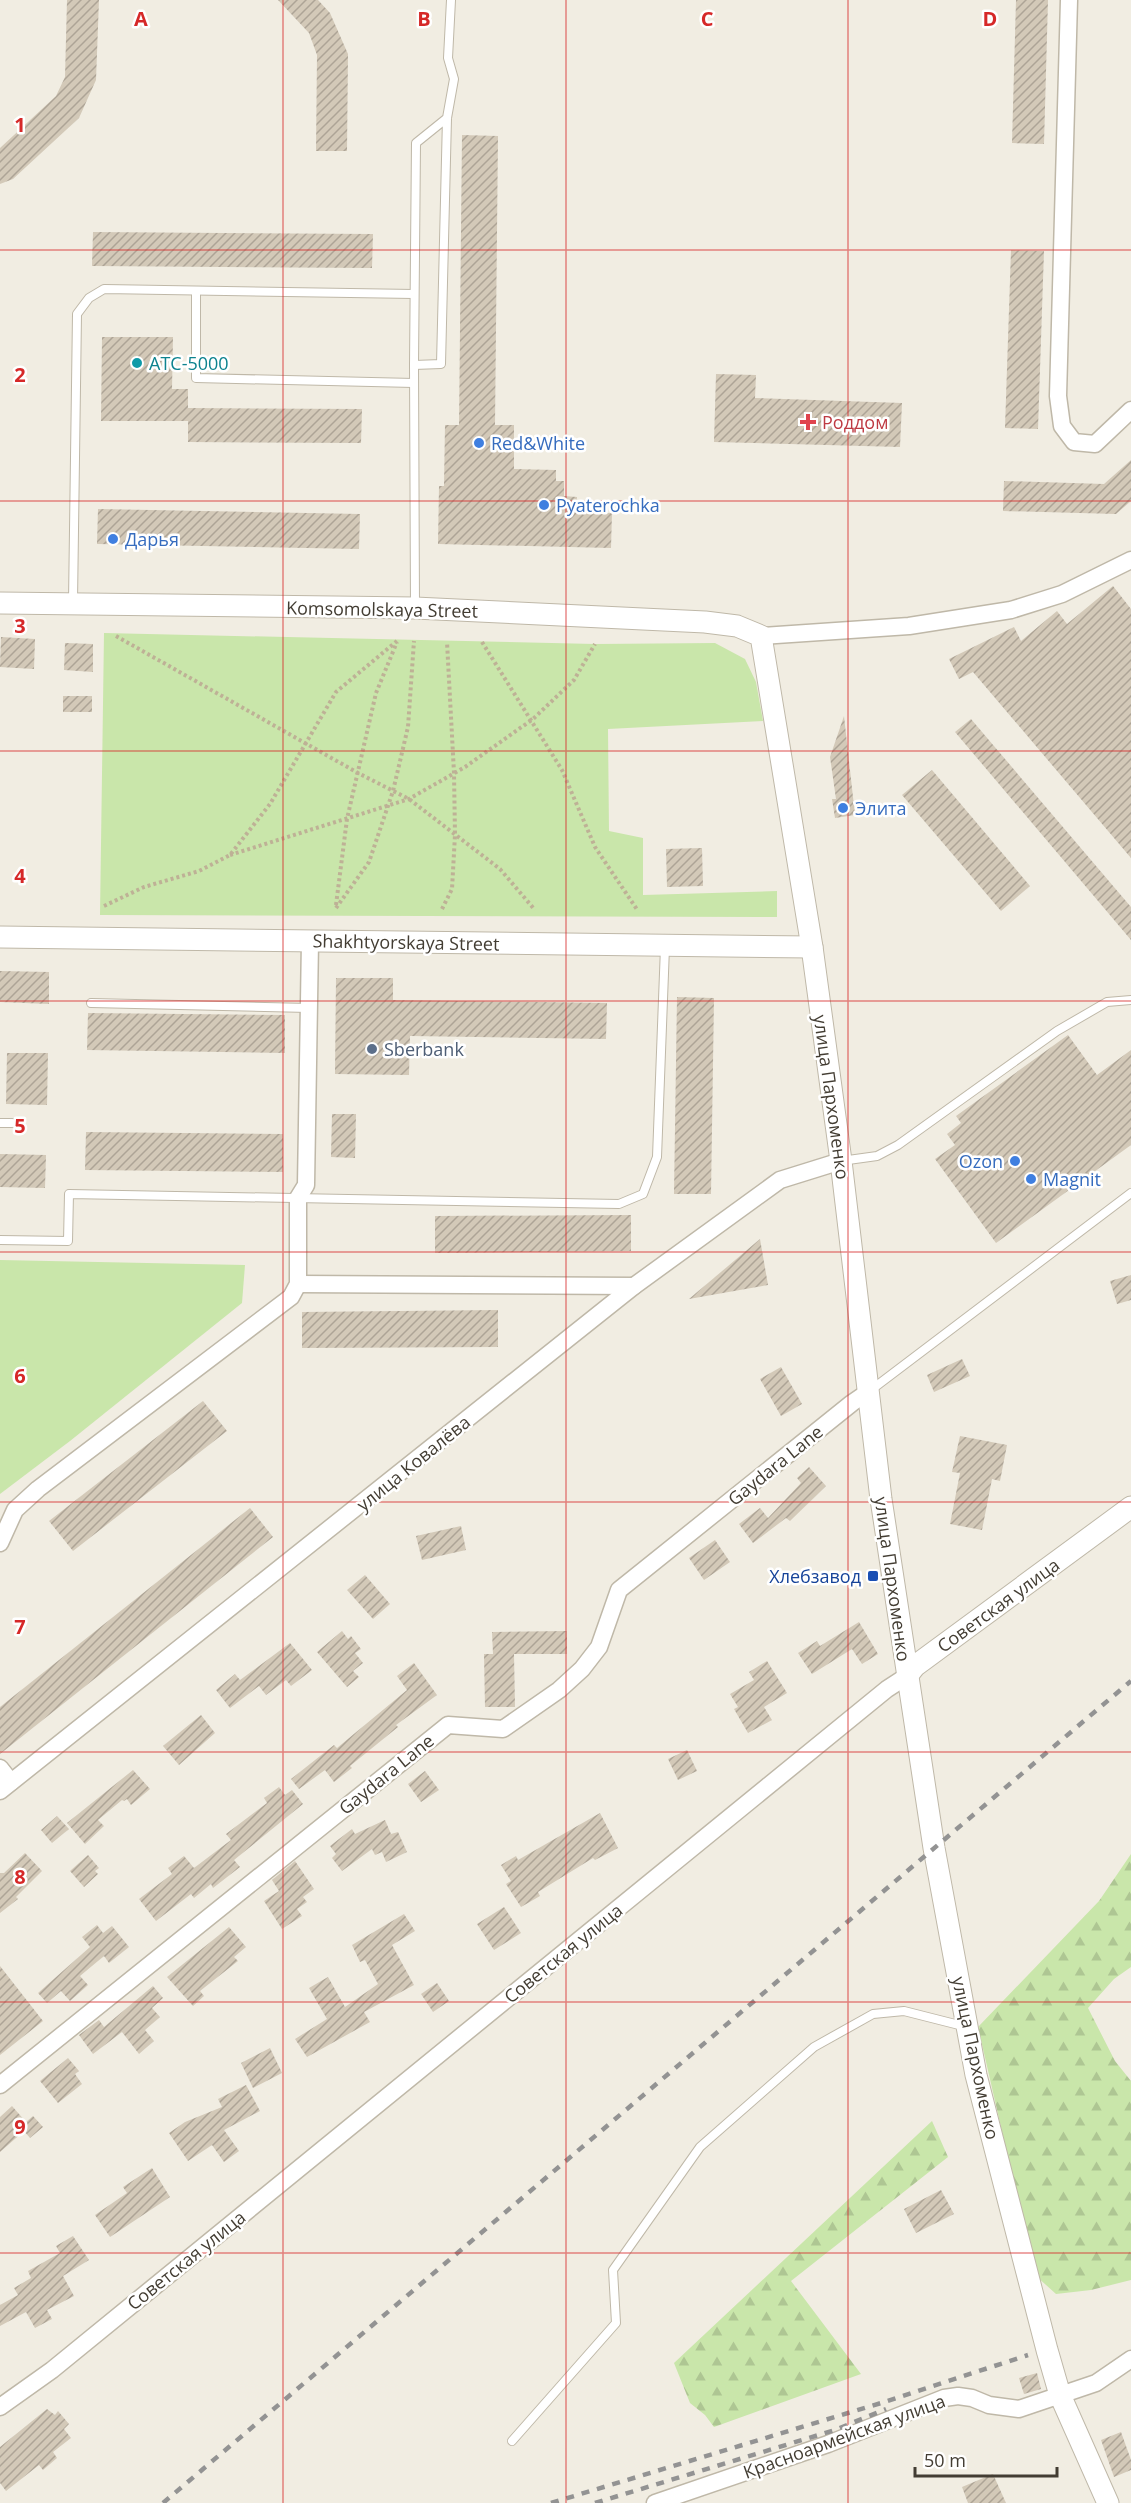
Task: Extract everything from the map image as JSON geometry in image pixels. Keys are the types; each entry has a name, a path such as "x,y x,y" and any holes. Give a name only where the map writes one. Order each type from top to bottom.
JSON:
{"street":[{"path":"1069,0 1058,396 1062,426 1074,442 1095,444 1131,410"},
{"path":"761,636 909,626 1011,610 1062,594 1131,560"},
{"name":"Komsomolskaya Street","path":"0,603 415,608 705,622 737,626 761,636"},
{"name":"улица Пархоменко","path":"761,636 812,947 841,1161 881,1499 907,1676 934,1848 967,2027 979,2086 1060,2395 1108,2503"},
{"name":"Shakhtyorskaya Street","path":"0,937 812,947"},
{"path":"0,1543 15,1510 38,1489 291,1297 298,1284 298,1198 306,1185 309,941"},
{"name":"улица Ковалёва","path":"6,1787 634,1286 780,1180 841,1161"},
{"path":"298,1284 634,1286"},
{"name":"Gaydara Lane","path":"0,2085 448,1725 503,1729 559,1690 582,1669 599,1647 619,1590 868,1392"},
{"name":"Советская улица","path":"0,2407 52,2370 887,1689 907,1676 915,1666 1131,1507"},
{"path":"0,1768 6,1787"},
{"name":"Красноармейская улица","path":"656,2503 828,2444 944,2398 958,2396 972,2398 989,2405 1019,2409 1096,2383 1131,2358"}],"lane":[{"path":"414,365 441,364 447,118 454,79 448,58 451,0"},
{"path":"415,608 416,143 447,118"},
{"path":"73,604 77,314 89,298 105,289 414,294"},
{"path":"196,292 196,378 414,383"},
{"path":"0,1240 68,1241 69,1194 619,1204 643,1194 657,1157 665,945"},
{"path":"841,1161 877,1156 898,1145 1057,1031 1107,1002 1131,1000"},
{"path":"91,1003 309,1008"},
{"path":"0,1122 12,1123"},
{"path":"868,1392 1131,1193"},
{"path":"512,2441 616,2323 613,2270 700,2147 814,2047 873,2014 904,2011 967,2027"}],"path":[{"path":"116,636 358,773 409,799 500,869 535,910"},
{"path":"230,855 270,804 336,692 397,641 376,693 347,819 336,908 369,862 393,791 408,726 414,641"},
{"path":"442,909 452,890 455,835 447,642"},
{"path":"482,642 562,770 595,847 638,911"},
{"path":"104,906 144,887 199,872 230,855 409,799 454,773 531,720 574,680 595,644"}],"green space":[{"path":"104,633 595,644 715,643 745,659 756,682 763,721 608,729 609,831 643,838 643,895 777,891 777,917 100,915"},
{"path":"0,1260 245,1265 242,1303 0,1494"},
{"path":"1131,1854 1131,1967 1114,1979 1088,2008 1115,2061 1131,2081 1131,2280 1091,2290 1056,2294 1035,2275 978,2027 1099,1901"},
{"path":"932,2121 948,2157 791,2281 861,2374 714,2427 705,2415 690,2403 674,2363"}],"building":[{"path":"67,0 99,0 96,80 79,118 13,179 0,184 0,148 56,96 65,77"},
{"path":"278,0 318,0 330,13 348,54 347,151 316,151 317,55 309,33"},
{"path":"1016,0 1048,0 1044,144 1012,143"},
{"path":"462,135 498,136 495,425 514,425 514,469 556,470 556,481 564,481 564,496 577,497 576,512 612,513 611,548 438,544 439,486 444,486 445,425 459,425"},
{"path":"93,232 373,234 372,268 92,266"},
{"path":"1011,250 1044,251 1038,429 1005,428"},
{"name":"АТС-5000","path":"102,337 173,337 172,389 188,389 188,421 101,421"},
{"name":"Роддом","path":"716,374 756,375 755,398 902,403 900,447 714,442"},
{"path":"188,408 362,409 361,443 188,442"},
{"path":"1131,460 1131,501 1116,514 1003,511 1004,481 1104,484"},
{"path":"98,509 360,514 359,549 97,544"},
{"path":"1113,586 1131,609 1131,858 973,672 959,679 949,659 1014,627 1021,641 1057,611 1067,624"},
{"path":"1,637 35,639 34,669 0,667"},
{"path":"65,643 93,644 93,672 64,670"},
{"path":"63,696 92,696 92,712 63,712"},
{"path":"844,716 855,815 835,818 832,799 836,799 830,757"},
{"path":"971,719 1131,907 1131,940 955,732"},
{"path":"932,770 1030,886 1001,911 902,795"},
{"path":"702,848 703,886 667,887 666,849"},
{"path":"0,971 49,972 49,1004 0,1002"},
{"path":"336,978 393,978 393,1000 607,1003 606,1039 410,1036 409,1075 335,1074"},
{"path":"677,997 714,998 711,1194 674,1194"},
{"path":"88,1013 285,1015 285,1053 87,1050"},
{"path":"1068,1035 1097,1075 1131,1050 1131,1145 996,1243 935,1159 955,1145 947,1134 961,1123 956,1116"},
{"path":"7,1053 48,1053 47,1105 6,1104"},
{"path":"332,1114 356,1114 355,1158 331,1157"},
{"path":"86,1132 283,1134 283,1172 85,1170"},
{"path":"0,1154 46,1155 45,1188 0,1187"},
{"path":"631,1215 631,1251 435,1253 435,1216"},
{"path":"760,1239 768,1285 689,1299"},
{"path":"1131,1275 1131,1300 1117,1304 1110,1281"},
{"path":"498,1310 498,1347 302,1348 302,1312"},
{"path":"962,1359 970,1376 934,1392 927,1375"},
{"path":"781,1367 802,1404 781,1416 760,1379"},
{"path":"203,1401 227,1431 73,1551 49,1521"},
{"path":"960,1436 1007,1445 1000,1481 992,1479 982,1530 950,1524 960,1473 952,1472"},
{"path":"809,1467 826,1486 790,1521 786,1518 753,1543 739,1524 760,1508 768,1518 801,1483 797,1478"},
{"path":"250,1508 273,1537 0,1754 0,1707"},
{"path":"461,1526 466,1550 422,1560 416,1536"},
{"path":"715,1540 730,1562 704,1580 689,1558"},
{"path":"365,1575 390,1604 373,1619 347,1590"},
{"path":"859,1622 878,1654 862,1664 852,1649 812,1674 798,1653 817,1641 820,1646"},
{"path":"342,1631 348,1639 351,1636 361,1649 355,1653 363,1663 353,1671 359,1677 347,1687 317,1652"},
{"path":"567,1631 567,1654 514,1654 515,1707 485,1707 484,1654 493,1654 492,1632"},
{"path":"290,1643 312,1670 291,1686 286,1680 266,1695 259,1686 230,1708 216,1690 235,1674 240,1680"},
{"path":"767,1661 787,1693 764,1707 772,1720 748,1733 734,1709 738,1707 730,1694 754,1680 749,1672"},
{"path":"414,1663 437,1695 396,1725 398,1727 334,1782 325,1770 299,1789 291,1779 334,1745 337,1748 407,1690 397,1676"},
{"path":"201,1715 215,1733 179,1765 163,1746"},
{"path":"687,1750 697,1771 678,1780 668,1759"},
{"path":"133,1770 150,1789 131,1805 127,1799 122,1800 98,1820 104,1826 85,1844 67,1823"},
{"path":"425,1771 439,1790 421,1802 408,1784"},
{"path":"279,1787 285,1795 292,1790 303,1804 234,1860 240,1867 213,1888 211,1884 194,1898 191,1894 156,1921 139,1899 172,1874 168,1868 184,1856 194,1868 231,1840 226,1834 267,1803 264,1798"},
{"path":"600,1813 618,1848 595,1860 593,1858 538,1892 540,1896 521,1907 506,1884 511,1881 501,1865 516,1856 518,1860"},
{"path":"57,1816 69,1829 52,1843 41,1830"},
{"path":"385,1820 391,1834 398,1832 407,1852 386,1862 382,1852 375,1855 372,1849 342,1871 332,1858 336,1854 330,1846 352,1829 355,1834"},
{"path":"25,1853 42,1871 16,1897 18,1899 0,1913 0,1873 4,1873"},
{"path":"88,1855 99,1868 95,1871 98,1874 84,1887 70,1871"},
{"path":"295,1861 314,1889 303,1897 307,1902 297,1909 302,1916 282,1929 264,1901 279,1891 272,1880"},
{"path":"504,1907 521,1933 494,1950 477,1924"},
{"path":"404,1914 415,1931 392,1945 414,1985 364,2012 370,2022 307,2057 295,2039 327,2019 309,1988 328,1977 345,2007 378,1984 365,1960 360,1962 352,1945"},
{"path":"97,1925 103,1933 112,1926 129,1947 109,1963 104,1956 80,1976 88,1985 70,2001 61,1991 47,2003 38,1993 90,1947 82,1937"},
{"path":"229,1927 246,1947 234,1957 238,1961 200,1991 204,1996 193,2006 167,1977"},
{"path":"0,1966 43,2021 0,2055"},
{"path":"437,1983 449,2001 433,2012 421,1994"},
{"path":"153,1986 163,1998 152,2008 160,2017 145,2030 154,2041 139,2054 122,2032 93,2054 79,2035 99,2020 104,2027"},
{"path":"270,2048 282,2073 253,2088 241,2063"},
{"path":"68,2058 79,2071 75,2074 82,2084 58,2103 40,2081"},
{"path":"246,2085 260,2111 224,2130 239,2151 224,2162 212,2145 188,2161 169,2133 185,2122 222,2107 218,2099"},
{"path":"12,2106 26,2122 33,2116 43,2127 30,2138 24,2131 0,2152 0,2117"},
{"path":"152,2168 170,2197 110,2237 95,2215 127,2193 123,2187"},
{"path":"941,2190 954,2214 916,2233 904,2209"},
{"path":"73,2236 89,2260 63,2276 74,2296 47,2310 52,2319 35,2328 26,2312 0,2326 0,2305 18,2295 14,2288 31,2278 28,2271 60,2253 56,2246"},
{"path":"1037,2373 1041,2389 1024,2394 1019,2378"},
{"path":"47,2409 55,2415 58,2411 69,2424 64,2429 71,2438 53,2452 57,2458 43,2470 39,2465 6,2491 0,2483 0,2447"},
{"path":"1121,2432 1131,2460 1131,2470 1114,2477 1101,2440"},
{"path":"993,2474 1006,2503 968,2503 962,2487"}],"railway":[{"path":"163,2503 1131,1681"},
{"path":"551,2503 881,2403 1028,2355"},
{"path":"595,2503 835,2430 886,2409"}],"place":[{"name":"АТС-5000","path":"137,363"},
{"name":"Роддом","path":"808,422"},
{"name":"Red&White","path":"479,443"},
{"name":"Pyaterochka","path":"544,505"},
{"name":"Дарья","path":"113,539"},
{"name":"Элита","path":"843,808"},
{"name":"Sberbank","path":"372,1049"},
{"name":"Ozon","path":"1015,1161"},
{"name":"Magnit","path":"1031,1179"},
{"name":"Хлебзавод","path":"873,1576"}]}
